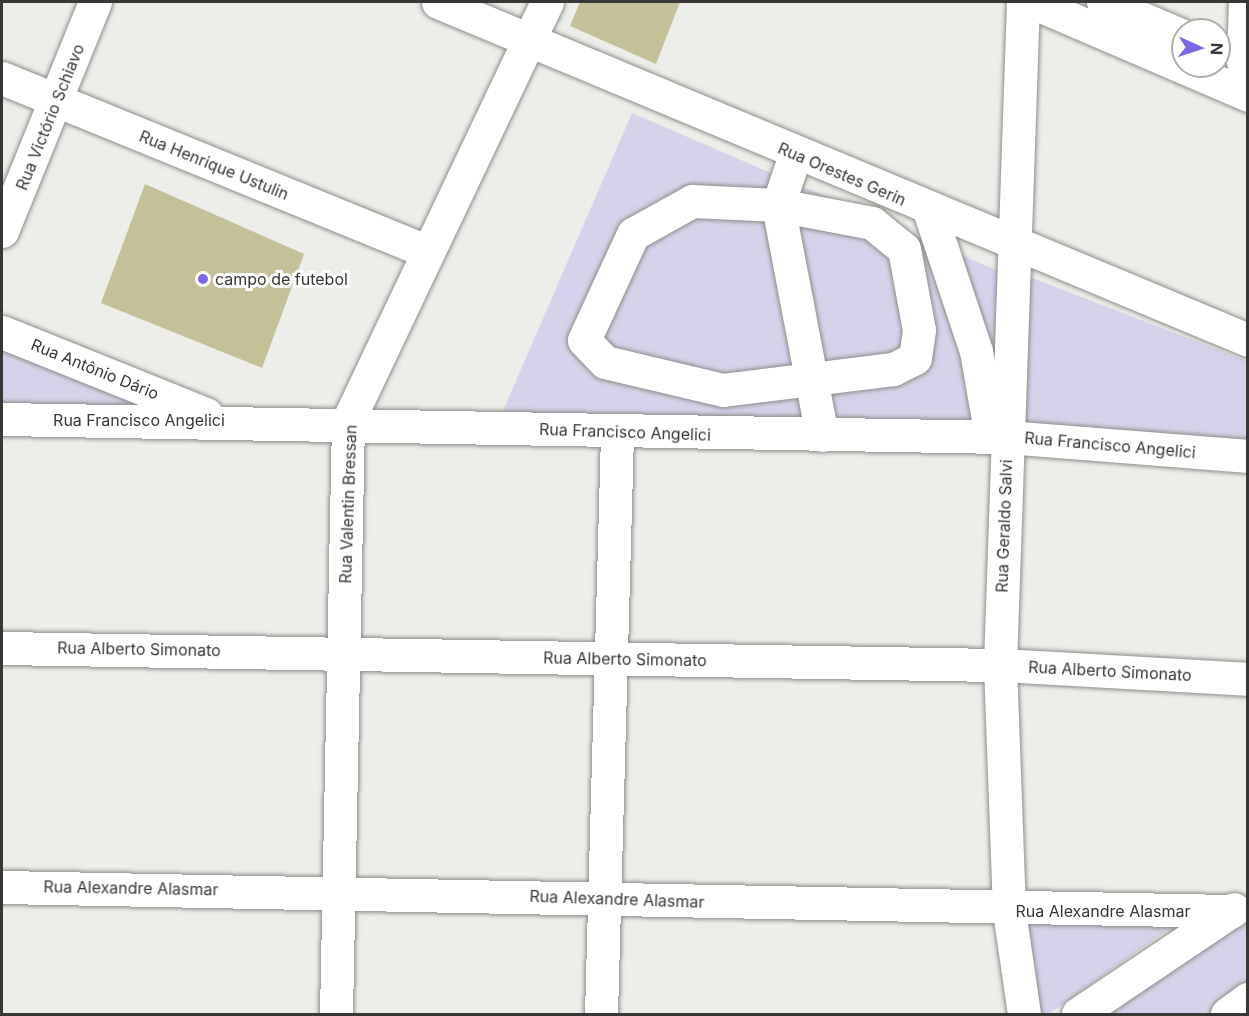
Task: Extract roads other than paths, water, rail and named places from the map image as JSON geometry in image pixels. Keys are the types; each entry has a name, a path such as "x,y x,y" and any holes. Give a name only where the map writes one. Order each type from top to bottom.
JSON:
{"street":[{"name":"Rua Victório Schiavo","path":"2,231 58,102 95,2"},
{"name":"Rua Orestes Gerin","path":"438,2 929,210 1002,247 1248,340"},
{"name":"Rua Valentin Bressan","path":"336,1014 348,421 426,251 547,2"},
{"path":"999,437 1002,247 1023,2"},
{"path":"1032,2 1248,95"},
{"path":"1103,2 1171,31"},
{"path":"1236,59 1245,2"},
{"name":"Rua Henrique Ustulin","path":"2,78 426,251"},
{"path":"795,155 778,205 822,435"},
{"path":"692,201 778,205 872,223 904,249 919,330 915,358 893,369 723,390 606,362 584,340 633,234 692,201"},
{"path":"929,210 976,351 999,437"},
{"name":"Rua Antônio Dário","path":"2,332 222,420"},
{"name":"Rua Francisco Angelici","path":"2,419 348,421 617,434 999,437 1248,456"},
{"path":"601,1014 606,899 608,659 617,434"},
{"name":"Rua Geraldo Salvi","path":"999,437 1000,665 1009,911 1024,1014"},
{"name":"Rua Alberto Simonato","path":"2,648 1000,665 1248,679"},
{"name":"Rua Alexandre Alasmar","path":"2,887 339,890 1009,911 1240,905"},
{"path":"1078,1014 1240,905"},
{"path":"1227,1014 1248,999"}],"place":[{"name":"campo de futebol","path":"203,279"}]}
